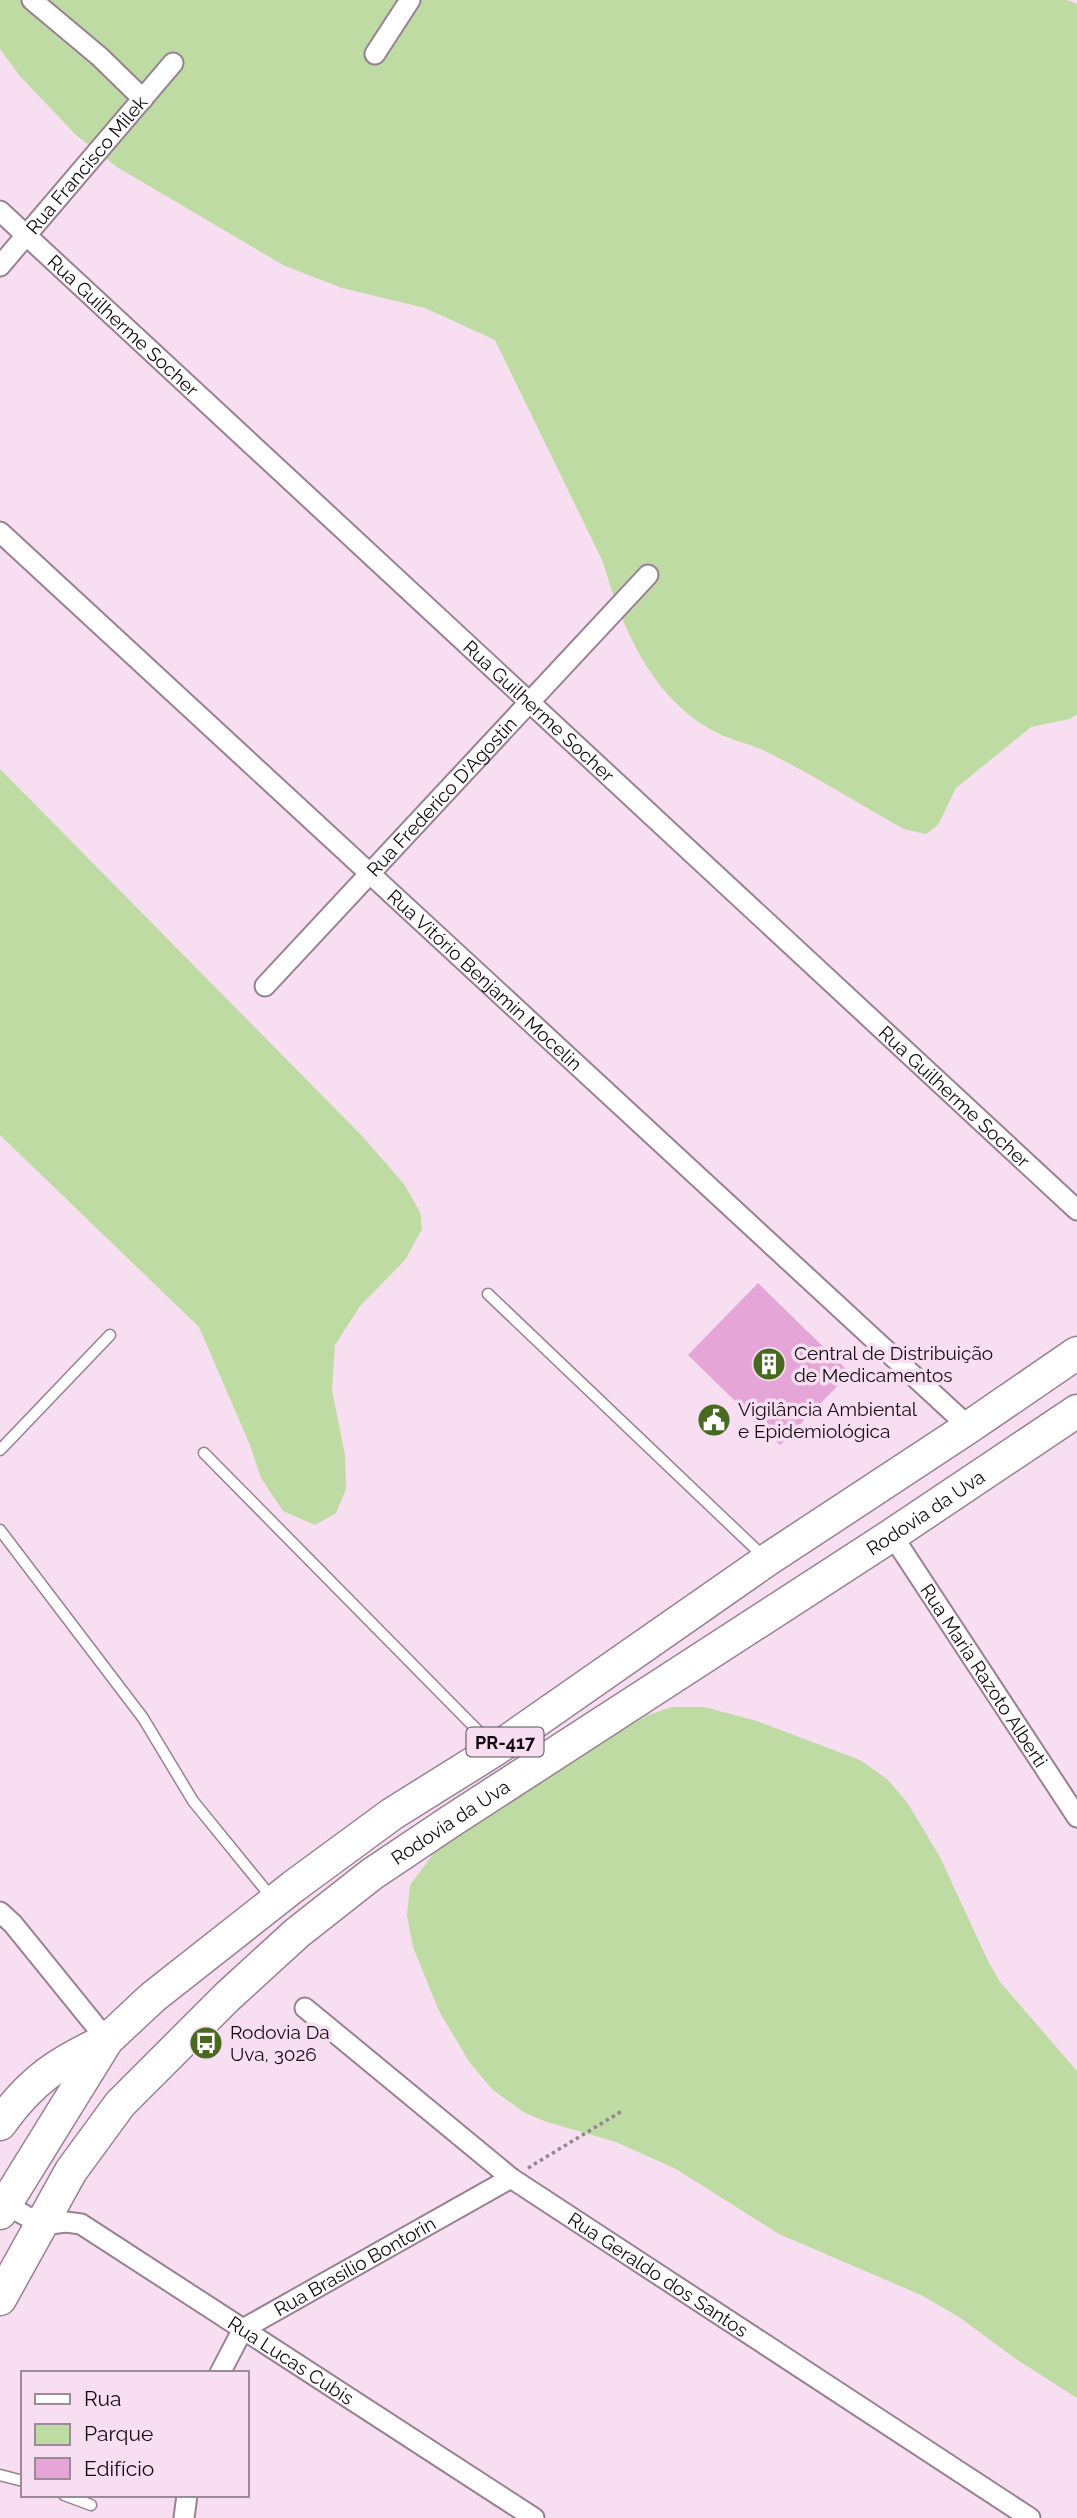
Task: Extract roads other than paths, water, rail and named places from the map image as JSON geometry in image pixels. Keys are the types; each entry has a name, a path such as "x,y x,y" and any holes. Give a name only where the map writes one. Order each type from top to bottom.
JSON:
{"main road":[{"name":"Rodovia da Uva","path":"1,2205 107,2040 153,1997 392,1814 496,1749 767,1560 1077,1353"},
{"name":"Rodovia da Uva","path":"0,2298 71,2171 120,2104 227,1997 298,1933 372,1874 451,1821 892,1535 1077,1411"},
{"path":"0,2124 43,2075 73,2056 107,2040"}],"street":[{"path":"32,0 100,57 143,99"},
{"path":"375,54 410,0"},
{"name":"Rua Francisco Milek","path":"0,266 173,63"},
{"name":"Rua Guilherme Socher","path":"0,211 1077,1210"},
{"name":"Rua Vitório Benjamin Mocelin","path":"0,532 969,1427"},
{"name":"Rua Frederico D'Agostin","path":"265,986 648,575"},
{"name":"Rua Maria Razoto Alberti","path":"892,1535 1074,1807"},
{"path":"0,1912 13,1924 107,2040"},
{"name":"Rua Geraldo dos Santos","path":"304,2008 512,2178 1030,2518"},
{"name":"Rua Brasilio Bontorin","path":"243,2329 512,2178"},
{"path":"1,2205 42,2225"},
{"name":"Rua Lucas Cubis","path":"42,2225 66,2222 81,2224 534,2518"},
{"path":"221,2371 243,2329"},
{"path":"184,2518 187,2497"}],"lane":[{"path":"488,1294 767,1560"},
{"path":"0,1450 110,1335"},
{"path":"204,1453 496,1749"},
{"path":"0,1530 143,1718 193,1801 275,1901"},
{"path":"0,2475 21,2480"},
{"path":"69,2497 91,2505"}],"place":[{"name":"Central de Distribuição de Medicamentos","path":"769,1364"},
{"name":"Vigilância Ambiental e Epidemiológica","path":"714,1420"},
{"name":"Rodovia Da Uva, 3026","path":"206,2043"}]}
